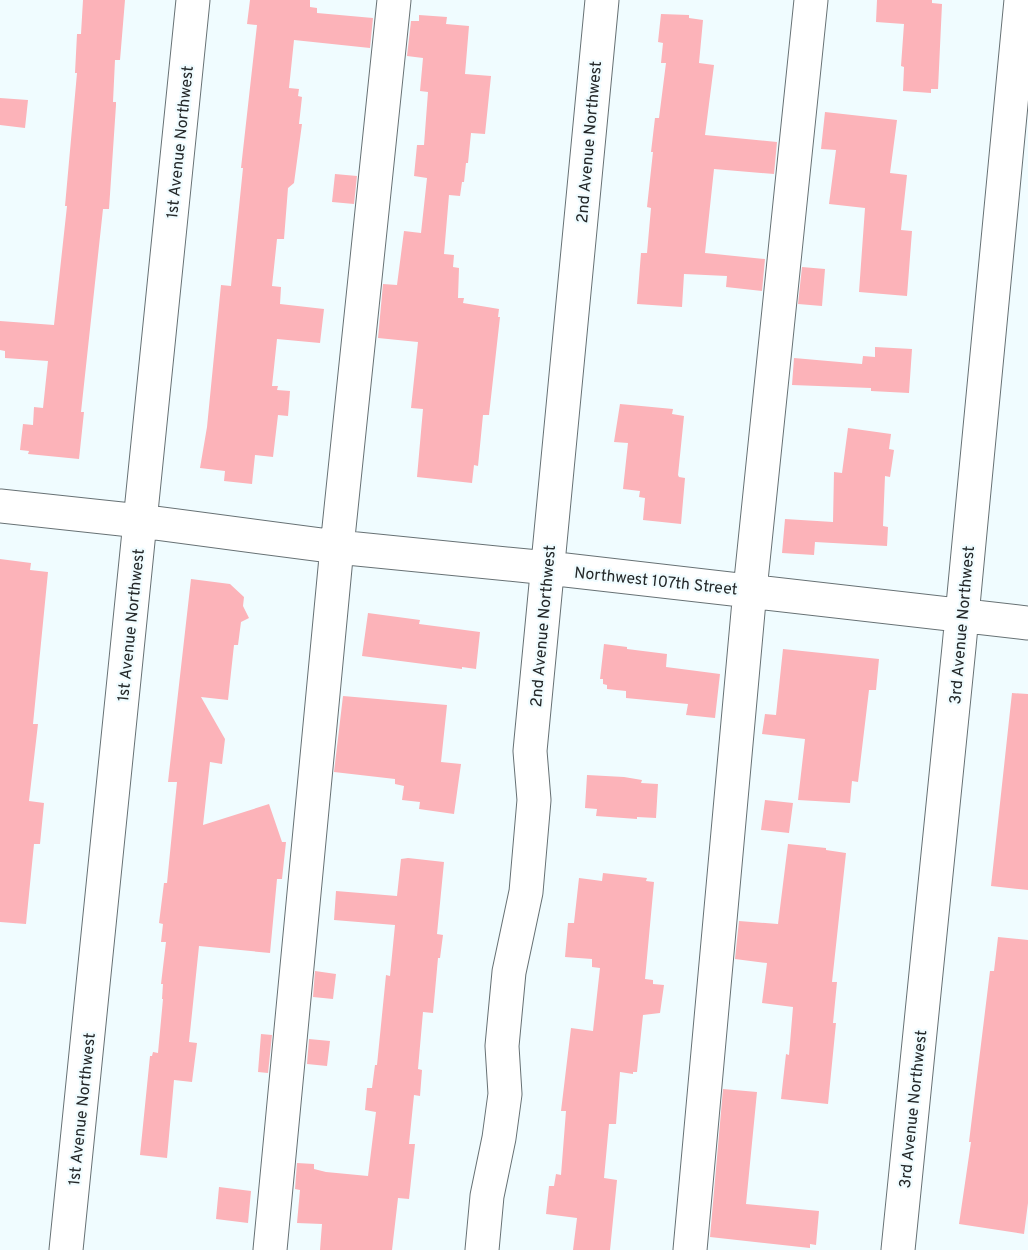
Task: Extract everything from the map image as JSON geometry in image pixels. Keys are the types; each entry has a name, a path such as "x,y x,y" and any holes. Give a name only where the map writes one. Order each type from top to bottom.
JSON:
{"street":[{"name":"1st Avenue Northwest","path":"66,1250 193,0"},
{"path":"270,1250 337,547 394,0"},
{"name":"2nd Avenue Northwest","path":"482,1250 487,1196 500,1138 505,1094 502,1046 508,972 526,892 534,800 530,751 602,0"},
{"path":"690,1250 750,591 811,0"},
{"name":"3rd Avenue Northwest","path":"898,1250 1021,0"},
{"name":"Northwest 107th Street","path":"0,506 141,521 337,547 548,568 1028,623"}],"building":[{"path":"83,0 125,0 120,60 115,60 113,102 116,102 116,105 109,209 103,209 81,412 84,412 79,459 28,454 29,451 20,450 23,424 33,425 34,407 43,408 48,361 5,358 5,351 0,350 0,321 54,325 67,206 65,206 77,73 75,73 77,34 81,34"},
{"path":"250,0 310,0 310,7 317,8 317,13 373,18 370,48 294,40 289,88 299,89 298,96 302,97 299,124 302,124 294,183 288,188 284,239 277,239 272,286 281,287 280,304 324,309 320,343 277,339 272,386 278,386 277,390 290,391 288,416 278,415 273,457 255,455 252,484 224,481 225,471 200,468 207,427 221,285 231,286 257,25 247,24"},
{"path":"877,0 932,0 932,3 942,4 938,89 931,89 931,93 903,91 904,67 901,66 904,24 876,22"},
{"path":"661,14 689,15 689,18 703,20 699,63 714,65 705,135 777,142 774,174 714,169 705,253 765,259 762,291 726,287 727,276 684,274 682,307 637,304 641,253 647,253 651,208 647,207 655,118 659,118 666,63 661,63 663,43 658,42"},
{"path":"419,15 447,17 446,24 469,26 465,74 491,76 485,134 471,133 468,163 466,163 460,196 449,195 444,254 454,255 453,267 459,268 458,298 464,298 463,303 499,309 498,317 500,317 489,415 483,415 478,466 474,465 472,483 417,477 423,409 411,408 418,342 378,338 383,284 397,285 404,231 421,233 427,178 414,176 417,145 424,145 428,92 420,91 423,58 407,56 411,21 419,21"},
{"path":"0,98 28,100 25,128 0,125"},
{"path":"825,112 897,120 890,173 907,175 901,230 912,231 907,296 859,292 865,208 829,204 836,150 821,149"},
{"path":"335,174 357,176 354,204 332,202"},
{"path":"802,267 825,269 822,306 798,304"},
{"path":"875,347 912,349 909,393 871,391 871,388 792,385 794,358 862,364 863,356 875,357"},
{"path":"620,404 673,409 672,414 684,416 678,475 685,478 681,524 643,520 645,498 639,497 640,491 623,489 628,443 614,442"},
{"path":"848,428 891,434 889,449 894,450 890,477 885,476 883,526 888,527 887,546 815,542 814,555 782,553 785,519 833,522 834,472 842,473"},
{"path":"0,559 31,563 30,570 48,572 33,724 38,724 29,801 44,803 40,844 34,844 26,924 0,922"},
{"path":"191,579 230,584 244,597 243,606 249,618 241,622 238,645 234,645 228,700 201,697 225,739 222,764 210,762 203,825 269,804 282,842 286,842 282,879 277,879 270,953 199,946 189,1042 197,1043 192,1082 174,1080 167,1158 140,1155 150,1056 153,1052 158,1053 163,999 163,984 161,984 166,942 161,942 163,924 159,923 164,883 167,883 177,782 168,782"},
{"path":"368,613 420,620 419,624 480,632 476,669 362,656"},
{"path":"604,644 667,654 666,667 720,674 715,718 686,715 688,704 626,698 626,691 607,689 607,685 603,684 603,679 600,679"},
{"path":"783,649 879,659 876,690 869,690 858,782 852,781 850,803 798,800 805,739 762,734 765,714 776,715"},
{"path":"1012,693 1028,694 1028,890 991,886"},
{"path":"343,696 447,705 441,762 461,764 454,814 419,809 420,802 402,800 404,786 395,784 395,779 334,772"},
{"path":"587,775 624,777 642,780 641,783 658,784 656,818 596,816 597,809 585,808"},
{"path":"765,800 793,803 789,833 761,830"},
{"path":"788,844 826,848 826,850 846,853 832,982 837,982 833,1023 836,1023 828,1104 781,1099 786,1054 789,1055 793,1007 762,1003 767,963 735,959 739,921 778,924"},
{"path":"401,859 444,862 437,934 443,935 440,958 438,958 433,1013 423,1012 418,1069 422,1070 420,1096 414,1095 409,1144 415,1144 409,1199 398,1198 392,1250 320,1250 322,1224 297,1223 300,1190 295,1189 297,1163 314,1164 314,1169 326,1172 368,1176 376,1112 365,1110 367,1088 372,1088 375,1065 377,1065 386,975 390,976 395,925 334,920 336,891 397,896"},
{"path":"603,873 647,878 646,881 654,882 645,979 653,980 653,984 664,985 660,1013 643,1015 637,1072 633,1074 620,1072 616,1124 609,1124 604,1178 617,1180 610,1250 573,1250 577,1218 546,1214 549,1186 554,1186 556,1174 561,1175 566,1111 561,1111 571,1028 593,1031 600,968 592,967 592,959 565,957 568,923 574,923 579,878 602,881"},
{"path":"998,937 1028,940 1028,1203 1024,1234 959,1224 971,1142 969,1142 990,971 994,971"},
{"path":"315,971 336,974 333,999 313,997"},
{"path":"261,1034 272,1035 268,1073 258,1072"},
{"path":"309,1039 330,1041 327,1066 307,1064"},
{"path":"723,1089 757,1092 746,1204 819,1211 816,1245 810,1244 810,1248 710,1237"},
{"path":"219,1187 251,1191 248,1223 216,1219"}]}
